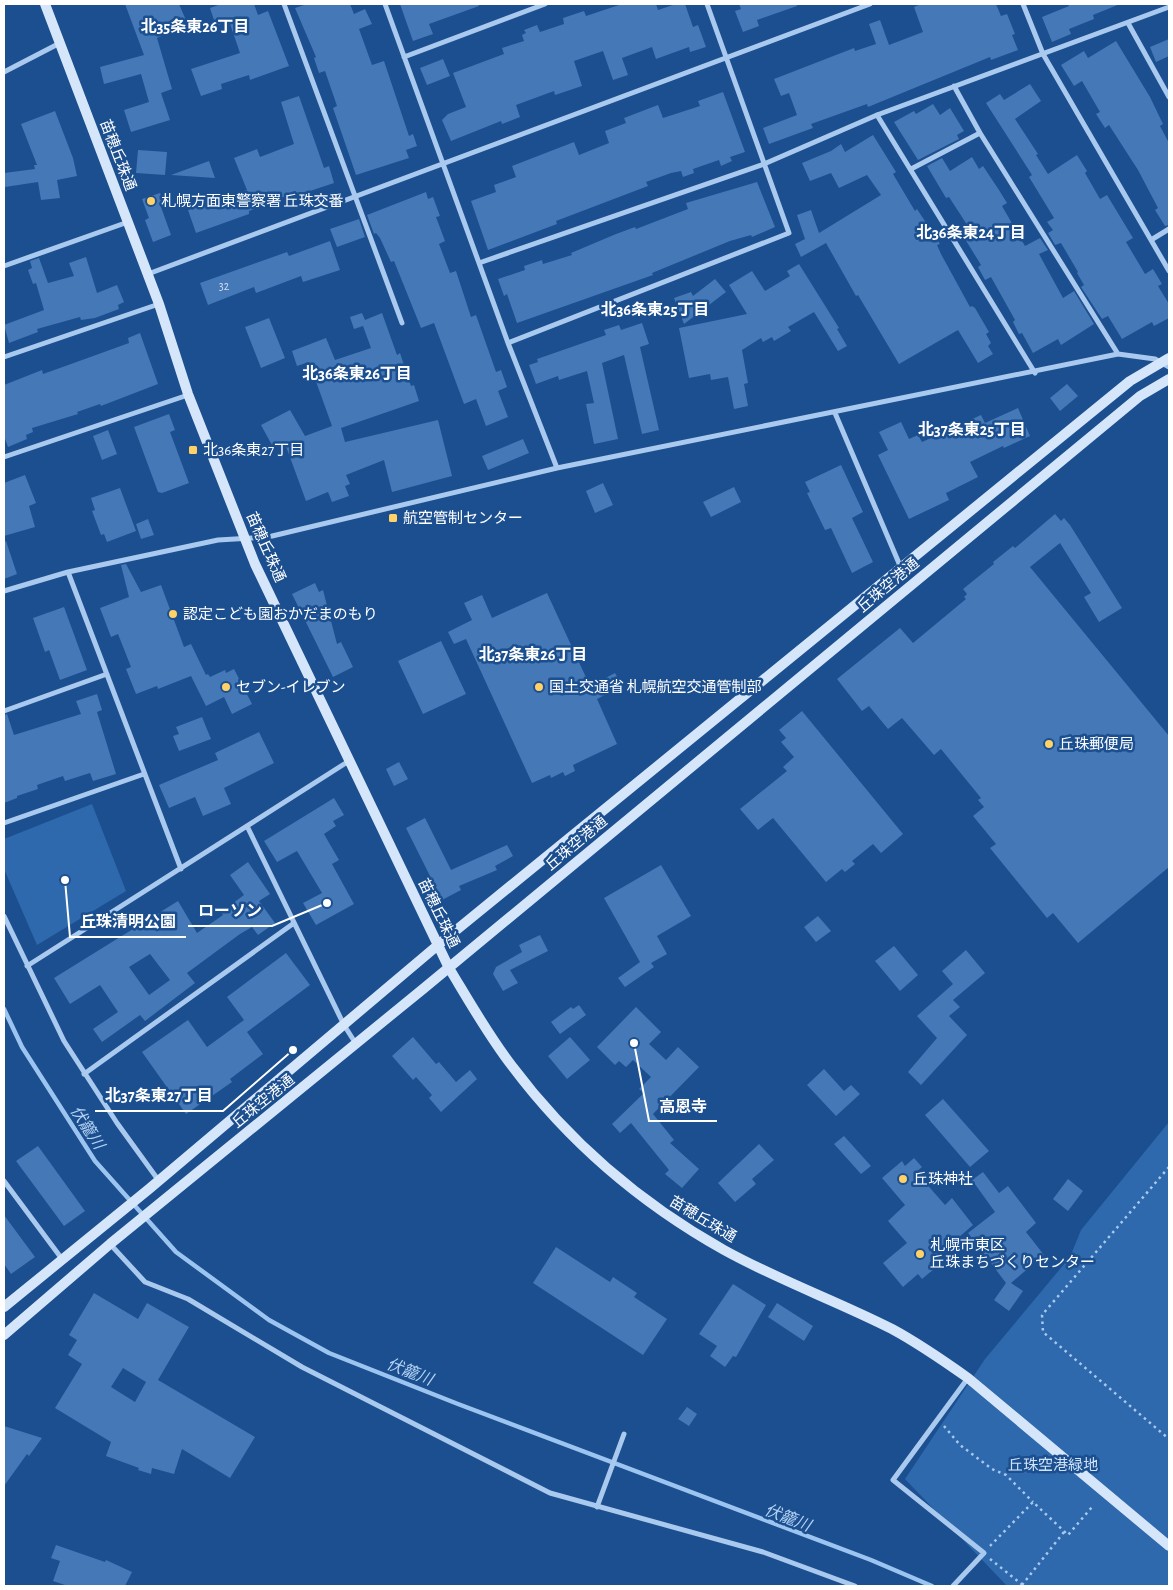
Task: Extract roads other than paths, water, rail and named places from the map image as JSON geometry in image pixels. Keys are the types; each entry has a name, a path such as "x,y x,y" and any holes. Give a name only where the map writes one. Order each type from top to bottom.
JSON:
{"main road":[{"name":"苗穂丘珠通","path":"44,4 148,274 188,394 245,539 449,968 481,1023 512,1067 582,1146 612,1173 662,1212 725,1251 893,1330 968,1378 1169,1546"},
{"name":"丘珠空港通","path":"4,1307 159,1181 438,945 1130,381 1167,362"},
{"name":"丘珠空港通","path":"4,1335 110,1244 449,968 1126,408 1169,378"}],"street":[{"path":"284,4 402,323"},
{"path":"385,4 508,343 557,468"},
{"path":"404,57 545,4"},
{"path":"508,343 789,233 707,4"},
{"path":"148,274 870,4"},
{"path":"1023,4 1043,54 1169,271"},
{"path":"479,263 764,164 877,115 1169,7"},
{"path":"1128,22 1169,97"},
{"path":"4,72 60,43"},
{"path":"954,86 980,133 1118,354"},
{"path":"877,115 1035,373"},
{"path":"911,169 980,133"},
{"path":"4,266 128,222"},
{"path":"1151,240 1169,229"},
{"path":"4,358 159,304"},
{"path":"4,591 68,572 218,540 268,537 557,468 1035,373 1118,354 1167,362"},
{"path":"4,457 188,394"},
{"path":"835,413 901,568"},
{"path":"68,572 181,868"},
{"path":"4,711 106,674"},
{"path":"28,966 350,761"},
{"path":"4,823 144,774"},
{"path":"247,826 344,1025 356,1044"},
{"path":"4,916 64,1041 84,1074 159,1181"},
{"path":"84,1074 294,923"},
{"path":"4,1181 62,1260"},
{"path":"110,1244 145,1282 188,1299 302,1367 550,1494 763,1552 855,1586"},
{"path":"953,1586 984,1553 893,1480 968,1378"},
{"path":"597,1507 624,1434"}],"waterway":[{"name":"伏籠川","path":"4,1009 22,1047 95,1161 176,1252 269,1320 329,1353 458,1404 871,1560 932,1586"}],"place":[{"name":"札幌方面東警察署 丘珠交番","path":"151,201"},
{"name":"北36条東27丁目","path":"193,450"},
{"name":"航空管制センター","path":"393,518"},
{"name":"認定こども園おかだまのもり","path":"173,614"},
{"name":"セブン-イレブン","path":"226,687"},
{"name":"国土交通省 札幌航空交通管制部","path":"539,687"},
{"name":"丘珠郵便局","path":"1049,744"},
{"name":"丘珠清明公園","path":"65,880"},
{"name":"ローソン","path":"327,903"},
{"name":"高恩寺","path":"634,1043"},
{"name":"北37条東27丁目","path":"293,1050"},
{"name":"丘珠神社","path":"903,1179"},
{"name":"札幌市東区 丘珠まちづくりセンター","path":"920,1254"}],"district":[{"name":"北35条東26丁目","path":"195,26"},
{"name":"北36条東24丁目","path":"971,232"},
{"name":"北36条東25丁目","path":"655,309"},
{"name":"北36条東26丁目","path":"357,373"},
{"name":"北37条東25丁目","path":"972,429"},
{"name":"北37条東26丁目","path":"533,654"}],"park label":[{"name":"丘珠空港緑地","path":"1053,1465"}]}
